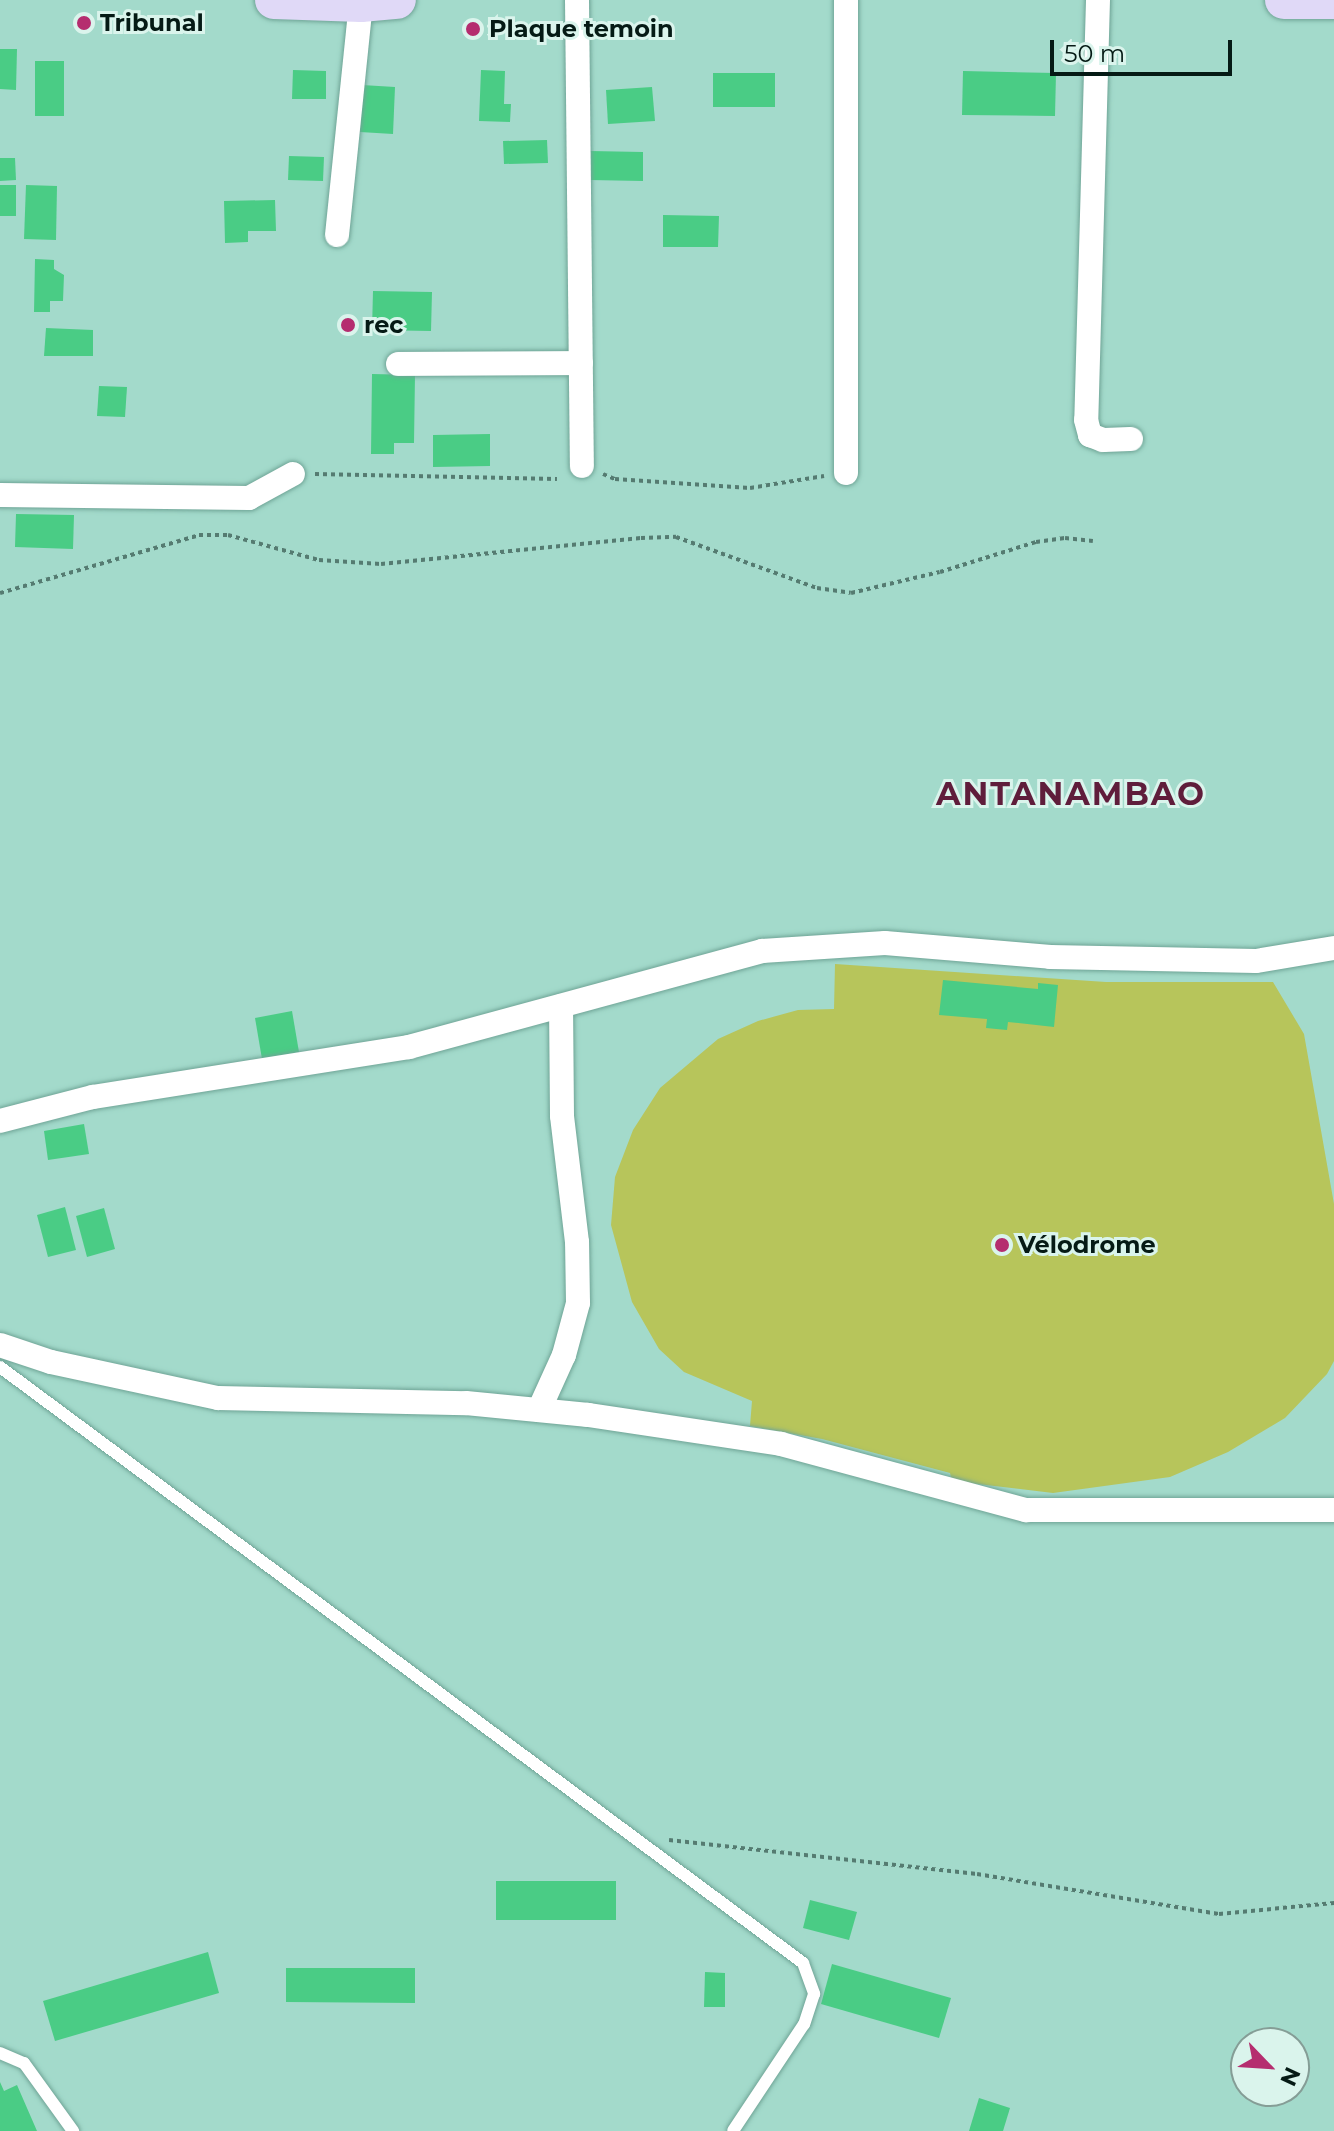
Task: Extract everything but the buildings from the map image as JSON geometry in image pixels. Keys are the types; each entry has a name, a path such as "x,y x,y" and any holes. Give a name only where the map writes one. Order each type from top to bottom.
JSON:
{"main road":[{"path":"274,0 379,2"},
{"path":"1284,0 1334,0"}],"street":[{"path":"577,0 582,466"},
{"path":"846,0 846,473"},
{"path":"1098,0 1086,420 1090,435 1103,440 1131,439"},
{"path":"337,235 379,2"},
{"path":"398,364 581,363"},
{"path":"0,495 249,498 293,474"},
{"path":"0,1121 93,1097 409,1047 762,951 885,943 1050,957 1256,961 1334,948"},
{"path":"539,1410 564,1355 578,1303 577,1242 562,1116 561,1006"},
{"path":"0,1345 51,1362 218,1398 466,1403 539,1410 781,1444 1026,1510 1334,1510"}],"lane":[{"path":"0,1367 803,1963 814,1994 804,2024 733,2131"},
{"path":"0,2053 24,2063 73,2131"}],"path":[{"path":"582,466 615,479 750,488 846,473"},
{"path":"293,474 557,479"},
{"path":"0,593 199,535 228,535 319,560 381,564 676,537 817,588 851,593 940,572 1036,542 1065,538 1093,541"},
{"path":"631,1835 977,1874 1219,1914 1334,1903"}],"green space":[{"path":"835,964 1106,982 1273,982 1304,1034 1334,1204 1334,1361 1327,1374 1285,1418 1228,1452 1170,1477 1053,1493 952,1481 950,1473 822,1439 750,1426 752,1401 684,1372 659,1349 632,1302 611,1225 615,1177 633,1130 660,1088 718,1039 758,1021 798,1010 834,1009"}],"place":[{"name":"Tribunal","path":"84,23"},
{"name":"Plaque temoin","path":"473,29"},
{"name":"rec","path":"348,325"},
{"name":"Vélodrome","path":"1002,1245"}],"district":[{"name":"ANTANAMBAO","path":"1071,794"}]}
